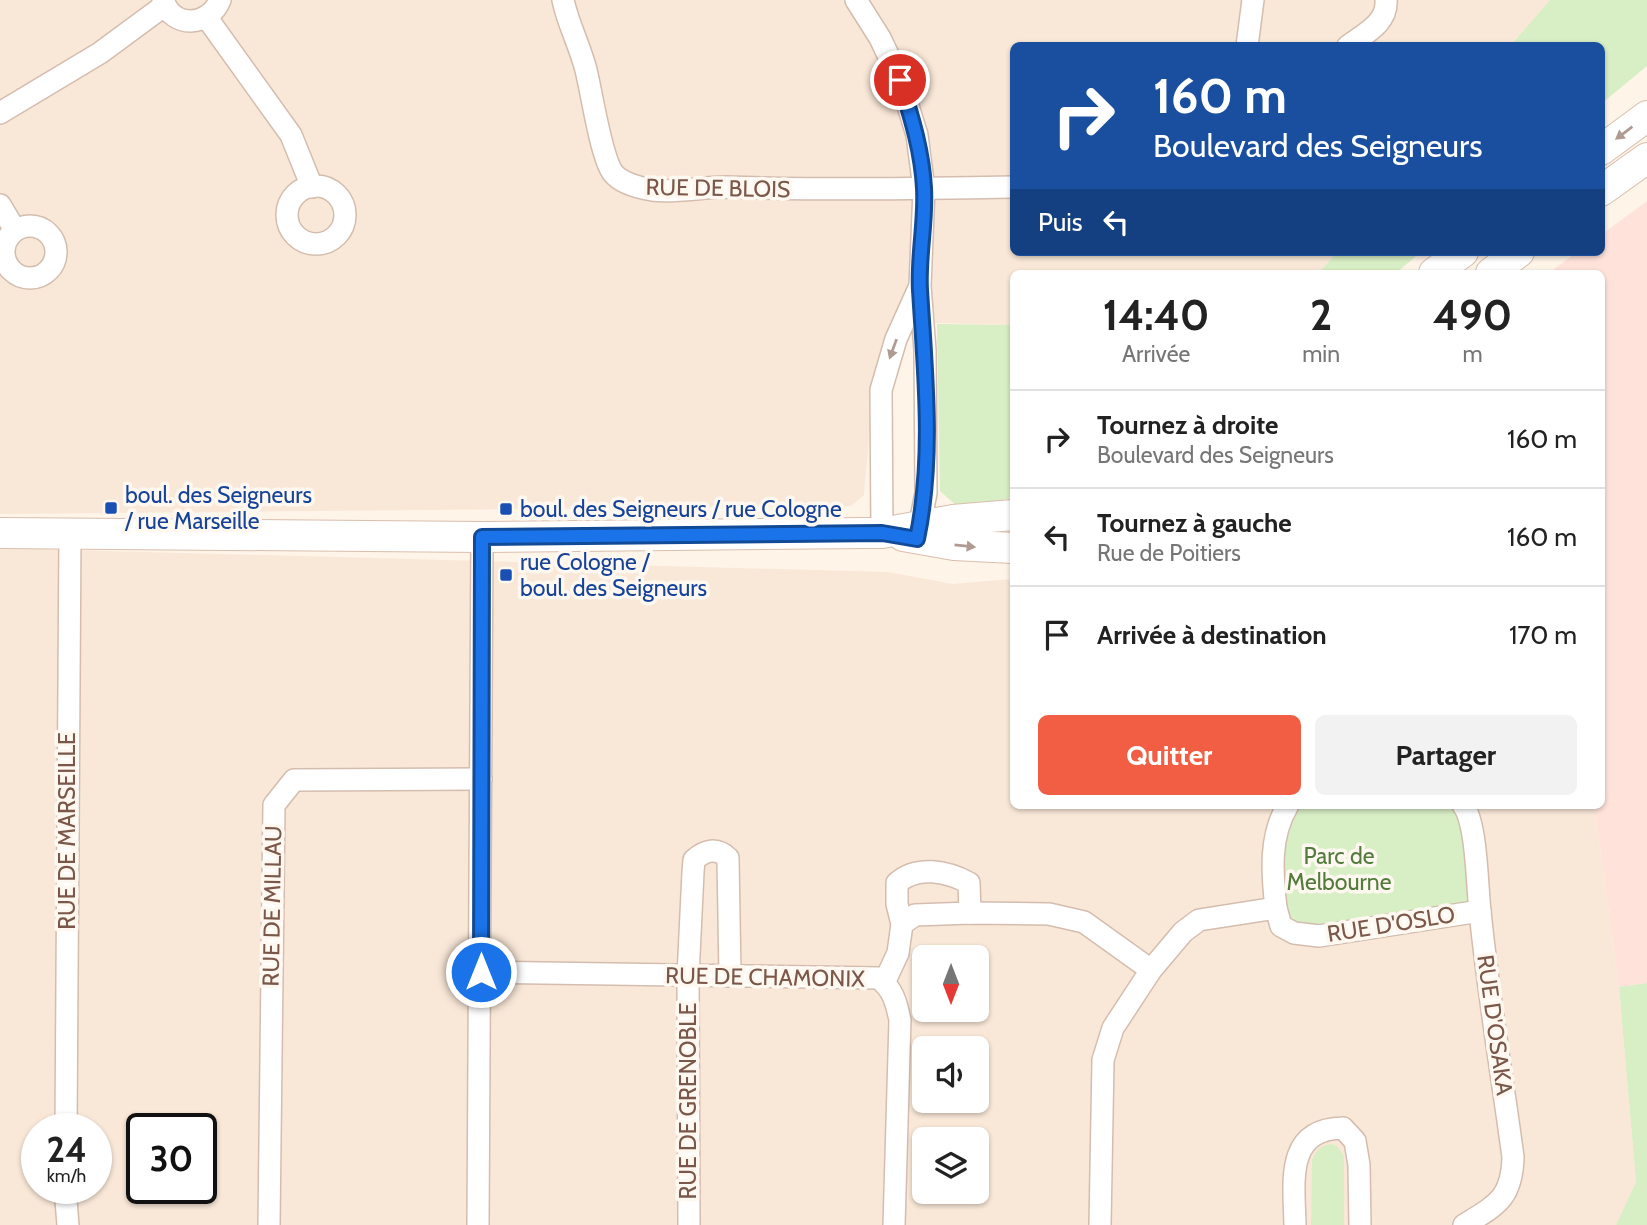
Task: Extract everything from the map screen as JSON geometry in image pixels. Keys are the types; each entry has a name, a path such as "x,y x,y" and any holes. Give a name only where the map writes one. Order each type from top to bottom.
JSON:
{"street":[{"path":"0,113 100,52 164,3 170,13 188,22 207,18 214,12 220,0"},
{"name":"RUE DE BLOIS","path":"563,0 568,23 586,69 606,157 614,174 632,185 652,190 701,187 1010,187"},
{"path":"856,0 880,38 900,80 917,135 924,189 920,286 925,350 926,493 919,533"},
{"path":"1247,42 1252,0"},
{"path":"1353,42 1380,22 1385,0"},
{"path":"207,18 291,135 312,187"},
{"path":"1605,147 1647,116"},
{"path":"1605,188 1647,158"},
{"path":"0,205 15,230"},
{"path":"1438,270 1457,256"},
{"path":"1495,270 1514,256"},
{"path":"882,533 881,390 896,339 920,286"},
{"path":"919,533 953,520 1010,515"},
{"path":"0,533 482,537 919,533 981,548 1010,548"},
{"name":"RUE DE MARSEILLE","path":"66,1113 70,533"},
{"path":"478,1225 482,537"},
{"name":"RUE DE MILLAU","path":"269,1225 274,805 294,780 481,779"},
{"path":"1100,1225 1103,1060 1113,1028 1151,970 1183,932 1199,920 1276,908 1273,847 1280,818 1286,809"},
{"name":"RUE D'OSAKA","path":"1464,1225 1485,1212 1508,1191 1513,1157 1473,839 1466,809"},
{"name":"RUE DE GRENOBLE","path":"689,1225 688,976 694,860 701,853 710,851 722,852 728,858 730,976"},
{"path":"884,983 898,953 902,924 897,904 897,883 908,874 953,874 969,883 970,912"},
{"name":"RUE D'OSLO","path":"1276,908 1281,926 1294,933 1319,936 1480,911"},
{"path":"902,924 915,915 970,912 1049,914 1084,922 1151,970"},
{"name":"RUE DE CHAMONIX","path":"481,972 879,978 890,988 900,1020 894,1225"},
{"path":"1295,1225 1297,1155 1308,1138 1324,1128 1343,1128 1356,1141 1360,1225"},
{"path":"66,1204 68,1225"}],"shaded area":[{"path":"0,0 1550,0 1514,42 1010,42 1010,256 1334,256 1322,270 1010,270 1010,325 895,322 874,382 864,495 851,506 0,514"},
{"path":"1647,201 1647,983 1619,987 1595,809 1605,809 1605,270 1553,270 1572,256 1605,256 1605,232"},
{"path":"0,548 888,572 953,584 1010,579 1010,809 1595,809 1619,987 1636,1182 1616,1225 0,1225"}],"green space":[{"path":"1550,0 1647,0 1647,66 1605,101 1605,42 1514,42"},
{"path":"1334,256 1416,256 1400,270 1322,270"},
{"path":"937,324 1010,325 1010,498 958,507 940,491"},
{"name":"Parc de Melbourne","path":"1288,809 1464,809 1480,911 1294,933 1276,908"},
{"path":"1647,983 1647,1225 1616,1225 1636,1182 1619,987"},
{"path":"1331,1144 1337,1146 1344,1156 1344,1225 1311,1225 1312,1160 1319,1149"}],"place":[{"name":"boul. des Seigneurs / rue Marseille","path":"111,508"},
{"name":"boul. des Seigneurs / rue Cologne","path":"506,509"},
{"name":"rue Cologne / boul. des Seigneurs","path":"506,575"}],"route":[{"path":"481,972 482,537 882,533 917,539 926,493 925,350 920,286 924,189 917,135 900,80"}]}
